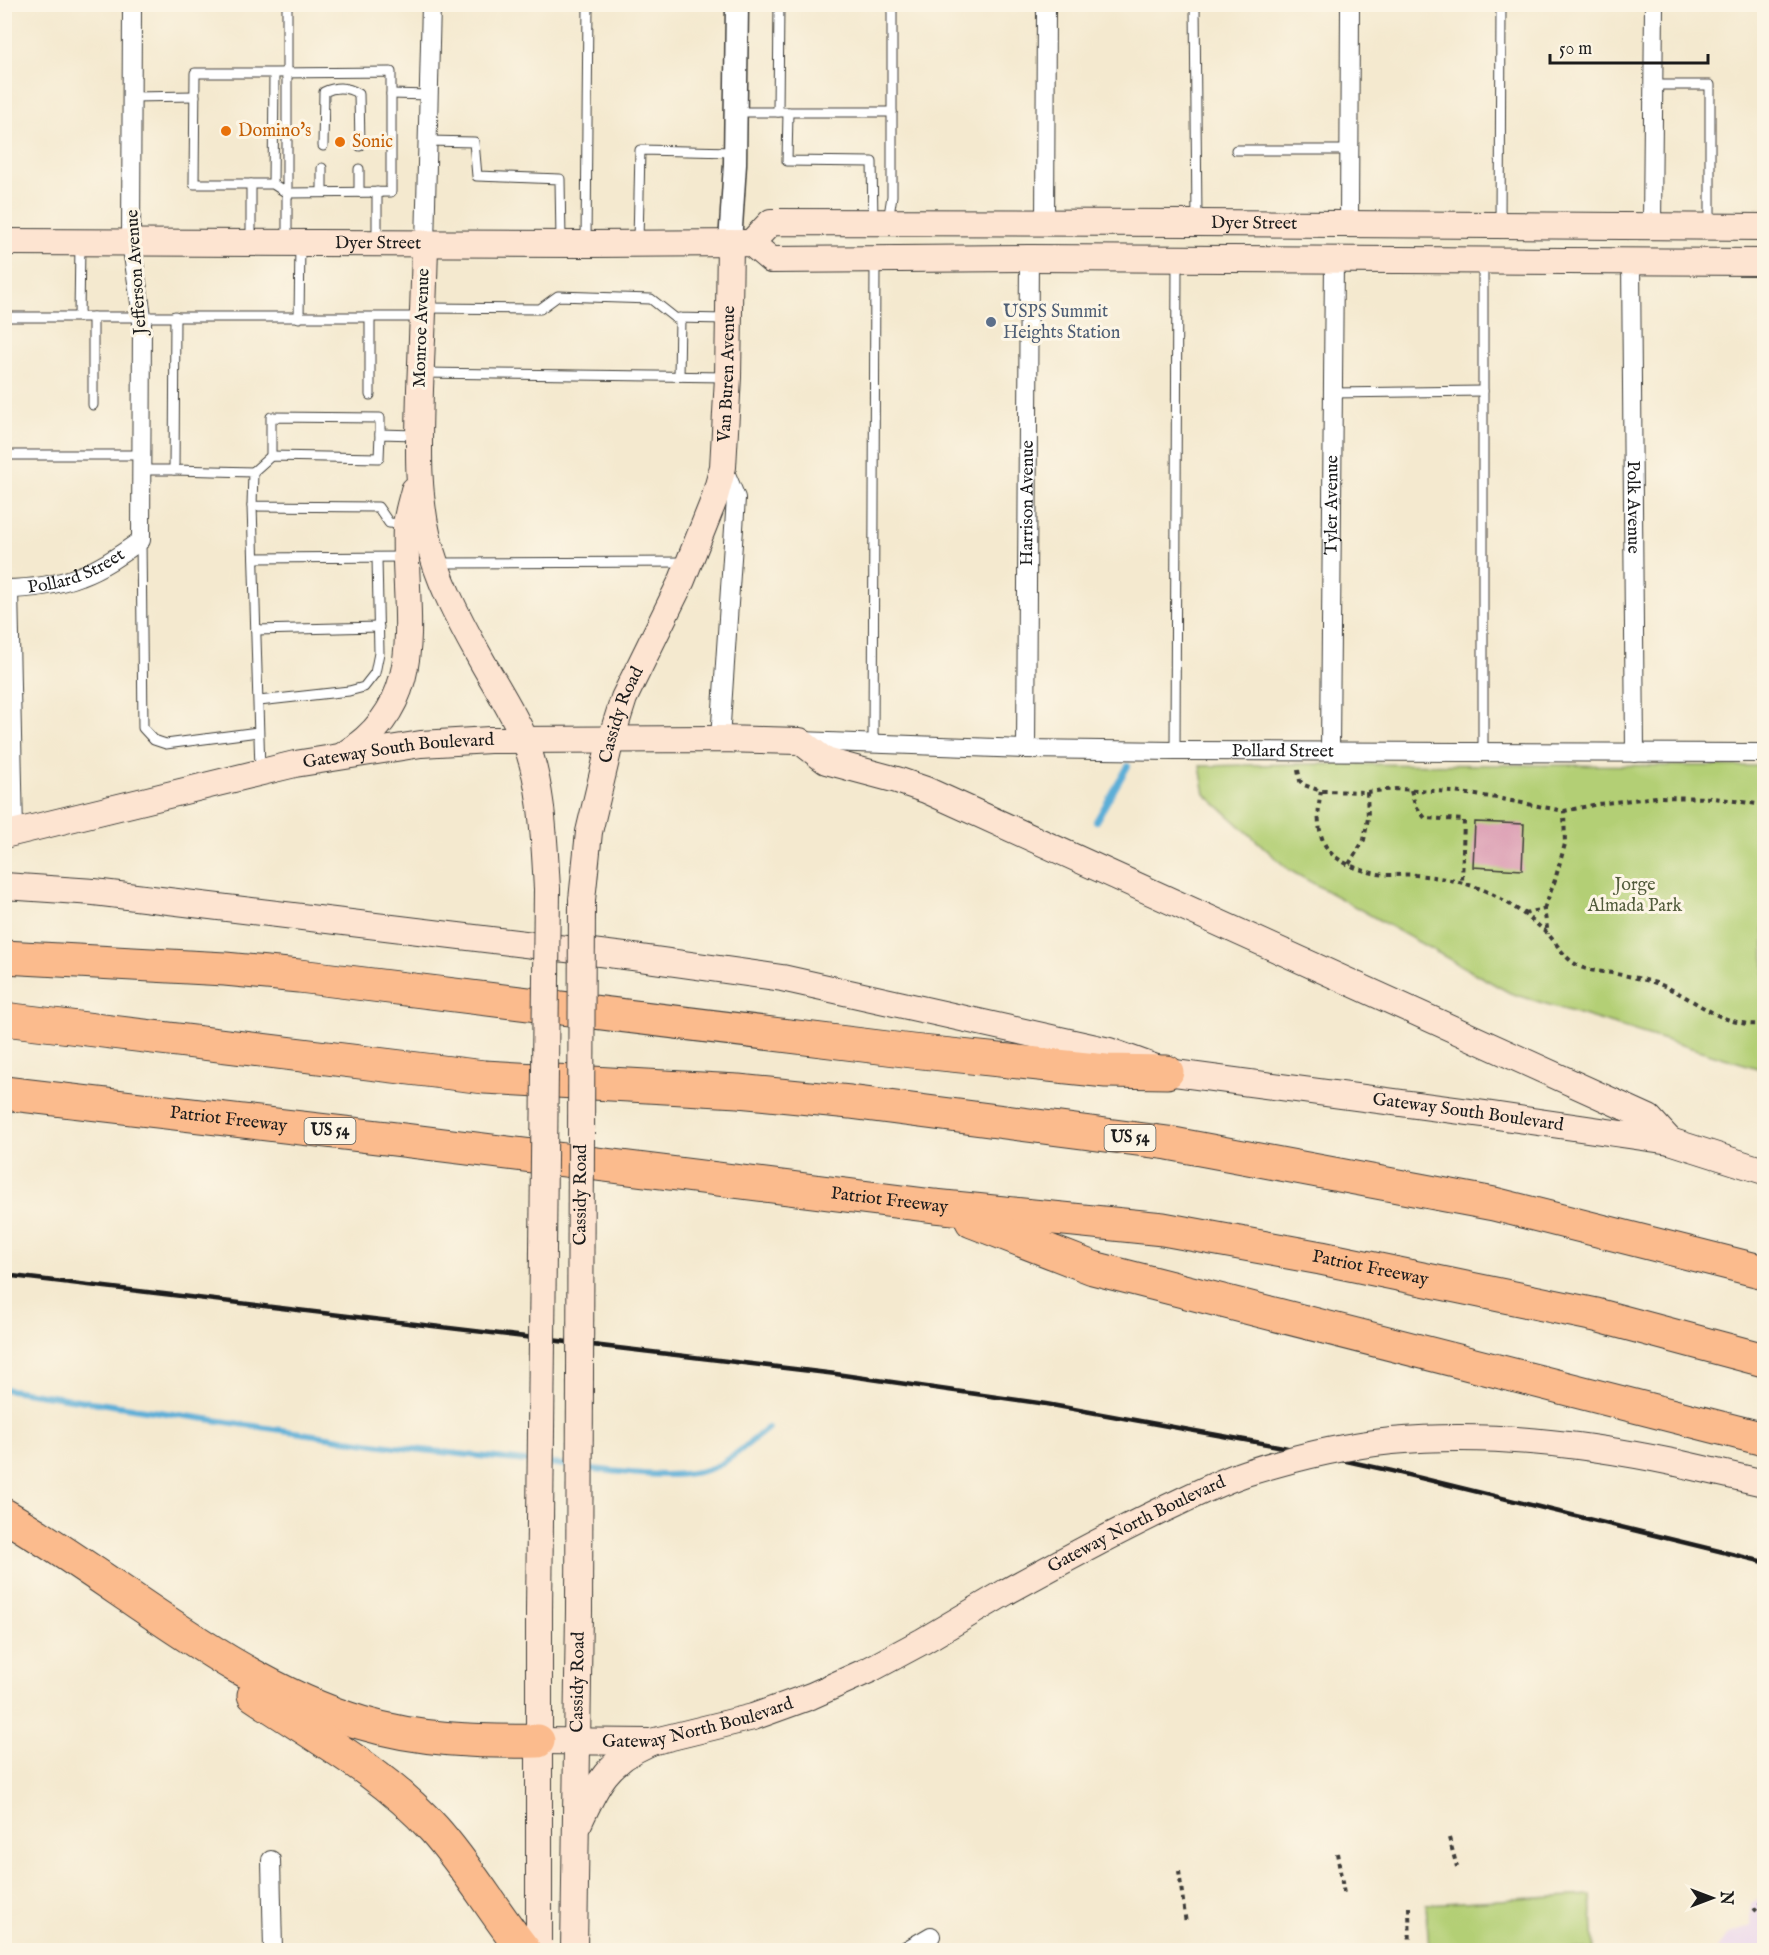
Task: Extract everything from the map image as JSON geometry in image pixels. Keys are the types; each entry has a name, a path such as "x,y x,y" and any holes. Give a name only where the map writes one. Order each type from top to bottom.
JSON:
{"highway":[{"path":"4,957 225,969 299,976 912,1051 1106,1071 1167,1071"},
{"name":"US 54","path":"4,1019 484,1077 738,1091 850,1102 1168,1143 1494,1204 1764,1272"},
{"name":"Patriot Freeway","path":"4,1094 419,1142 934,1206 1163,1229 1321,1258 1596,1315 1764,1360"},
{"path":"934,1206 1093,1268 1764,1439"},
{"path":"4,1515 201,1644 291,1695 326,1710 363,1724 400,1732 455,1740 538,1741"},
{"path":"201,1644 241,1686 357,1762 415,1810 448,1846 524,1950"}],"main road":[{"name":"Dyer Street","path":"741,243 771,222 1764,227"},
{"path":"1174,259 1191,248 1242,244 1326,244 1341,239 1349,224"},
{"path":"1631,261 1635,247 1646,241 1704,241 1722,236 1722,227"},
{"name":"Dyer Street","path":"4,242 741,243 771,260 1029,258 1764,262"},
{"name":"Van Buren Avenue","path":"723,468 728,377 728,319 741,243"},
{"name":"Monroe Avenue","path":"418,472 425,244"},
{"name":"Cassidy Road","path":"574,1950 579,1611 582,900 589,832 611,739 624,698 689,562 714,500 723,468"},
{"path":"341,756 373,734 399,691 405,672 409,645 406,524 418,472"},
{"name":"Cassidy Road","path":"418,472 428,539 443,584 524,739 535,777 543,819 548,889 539,1611 539,1950"},
{"name":"Gateway South Boulevard","path":"9,834 260,773 341,756 421,744 524,739 801,741"},
{"path":"801,741 826,761 897,780 936,794 1649,1118 1670,1141"},
{"name":"Gateway South Boulevard","path":"4,886 106,893 633,957 782,978 1108,1052 1167,1071 1670,1141 1764,1171"},
{"name":"Gateway North Boulevard","path":"538,1741 651,1742 753,1717 811,1696 887,1661 1097,1542 1209,1488 1245,1473 1287,1461 1364,1445 1423,1439 1488,1439 1591,1448 1677,1463 1764,1483"},
{"path":"574,1834 595,1788 610,1768 630,1751 651,1742"}],"street":[{"name":"Jefferson Avenue","path":"132,4 131,242 142,316 141,540"},
{"name":"Monroe Avenue","path":"425,244 431,4"},
{"name":"Van Buren Avenue","path":"737,4 735,152 741,243"},
{"path":"1045,224 1046,4"},
{"path":"1349,224 1350,4"},
{"path":"1652,225 1654,4"},
{"name":"Harrison Avenue","path":"1026,748 1029,258"},
{"name":"Tyler Avenue","path":"1330,751 1334,260"},
{"name":"Polk Avenue","path":"1631,261 1635,753"},
{"name":"Van Buren Avenue","path":"720,739 736,498 723,468"},
{"name":"Pollard Street","path":"7,589 41,586 80,577 113,560 141,540"},
{"path":"7,589 9,834"},
{"name":"Pollard Street","path":"801,741 1175,751 1764,753"},
{"path":"271,1860 273,1950"},
{"path":"907,1950 932,1943"}],"lane":[{"path":"287,4 287,193 294,243 299,318"},
{"path":"573,244 588,4"},
{"path":"779,4 787,161 892,161"},
{"path":"880,222 892,196 892,4"},
{"path":"1196,4 1197,223"},
{"path":"1500,225 1501,4"},
{"path":"288,71 391,72 391,192 287,193 273,184 194,184 195,73 274,73 288,71"},
{"path":"273,184 274,73"},
{"path":"1654,85 1710,85 1722,227"},
{"path":"323,146 324,92 331,88 351,88 359,94 360,146"},
{"path":"391,94 429,95"},
{"path":"132,97 195,96"},
{"path":"736,112 892,112"},
{"path":"428,141 474,142 477,176 560,179 573,244"},
{"path":"638,243 640,150 735,152"},
{"path":"1236,150 1348,150"},
{"path":"872,162 880,222"},
{"path":"322,168 322,192"},
{"path":"359,169 359,192"},
{"path":"251,184 251,243"},
{"path":"377,192 377,243"},
{"path":"79,317 80,242"},
{"path":"1174,259 1175,751"},
{"path":"873,743 874,260"},
{"path":"1483,260 1483,752"},
{"path":"4,317 370,318 423,313 540,309 558,296 651,299 675,318 728,319"},
{"path":"174,470 175,316"},
{"path":"93,317 93,405"},
{"path":"370,318 370,395"},
{"path":"680,318 680,376"},
{"path":"421,373 728,377"},
{"path":"1333,393 1483,391"},
{"path":"4,455 142,462 174,470 253,472 271,456 380,458 380,418 271,417 271,456"},
{"path":"380,434 419,435"},
{"path":"253,472 260,773"},
{"path":"252,506 378,507 389,523 406,524"},
{"path":"141,540 143,728 154,740 166,744 258,732"},
{"path":"254,558 407,557"},
{"path":"259,701 349,691 364,687 375,673 380,653 377,558"},
{"path":"436,563 689,562"},
{"path":"256,630 379,627"}],"path":[{"path":"1298,764 1300,781 1304,785 1321,791 1411,790 1466,793 1564,812 1598,804 1657,797 1714,798 1764,805"},
{"path":"1411,790 1415,805 1425,818 1464,820 1462,883"},
{"path":"1321,791 1318,820 1320,830 1333,855 1348,864 1368,872 1392,876 1414,874 1462,883 1489,893 1523,914 1548,934 1566,958 1578,966 1656,983 1688,998 1720,1018 1742,1024 1764,1024"},
{"path":"1348,864 1364,840 1368,818 1367,792"},
{"path":"1548,934 1544,909 1565,844 1564,812"},
{"path":"1523,914 1544,909"},
{"path":"1449,1838 1457,1867"},
{"path":"1337,1853 1344,1894"},
{"path":"1179,1871 1186,1924"},
{"path":"1754,1911 1764,1901"},
{"path":"1408,1907 1410,1950"}],"shaded area":[{"path":"1764,1894 1764,1950 1717,1950 1729,1934 1751,1926 1751,1904"}],"green space":[{"name":"Jorge Almada Park","path":"1298,764 1764,766 1764,1070 1510,993 1289,870 1205,794 1200,766"},
{"path":"1591,1895 1594,1950 1429,1950 1426,1904"}],"building":[{"path":"1475,822 1524,824 1522,870 1473,867"}],"waterway":[{"path":"1096,821 1128,766"},
{"path":"4,1125 8,1103"},
{"path":"4,1389 395,1447 535,1462"},
{"path":"584,1468 634,1474 688,1474 725,1462 768,1428"},
{"path":"545,1463 574,1466"}],"railway":[{"path":"4,1275 836,1374 1046,1404 1278,1446 1392,1471 1764,1562"}],"place":[{"name":"Domino's","path":"226,131"},
{"name":"Sonic","path":"340,142"},
{"name":"USPS Summit Heights Station","path":"991,322"}]}
